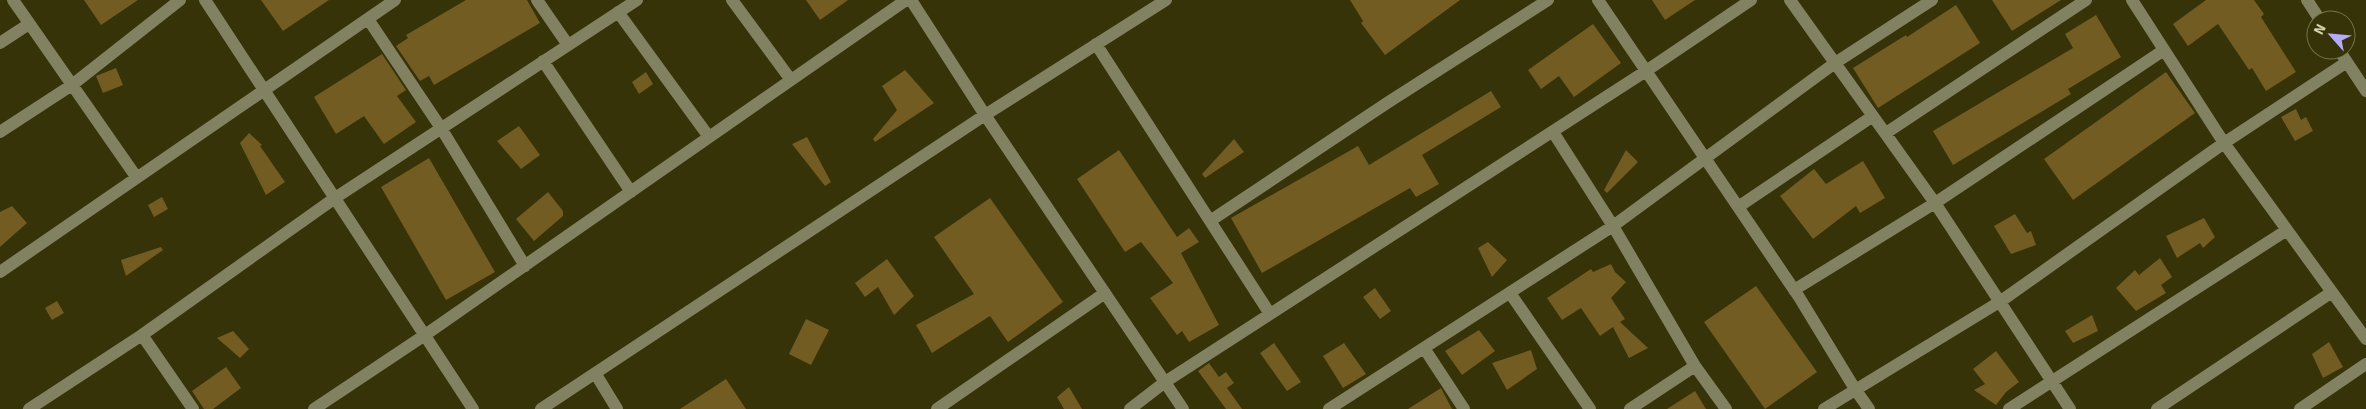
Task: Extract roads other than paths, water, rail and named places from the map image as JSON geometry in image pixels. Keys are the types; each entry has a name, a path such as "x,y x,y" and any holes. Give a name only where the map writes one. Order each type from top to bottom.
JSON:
{"street":[{"path":"13,0 137,178"},
{"path":"0,132 72,85 180,0"},
{"path":"205,0 473,409"},
{"path":"0,272 395,0"},
{"path":"537,0 568,45"},
{"path":"29,409 142,335 335,198 637,0"},
{"path":"732,0 792,80"},
{"path":"314,409 525,266 906,0"},
{"path":"911,0 1183,409"},
{"path":"540,409 986,115 1166,0"},
{"path":"1210,221 1387,103 1548,0"},
{"path":"1598,0 1794,290 1869,409"},
{"path":"1130,409 1165,382 1553,132 1751,0"},
{"path":"1790,0 1935,203 2070,409"},
{"path":"1331,408 1613,226 1835,63 1932,0"},
{"path":"1886,133 2086,0"},
{"path":"2132,0 2224,143 2366,339"},
{"path":"618,12 709,137"},
{"path":"368,19 441,128 525,266"},
{"path":"0,43 29,24"},
{"path":"1096,44 1270,314"},
{"path":"1794,290 1935,203 2164,50"},
{"path":"543,62 631,192"},
{"path":"1824,409 2001,301 2224,143 2347,62 2366,91"},
{"path":"1738,207 1873,116"},
{"path":"1553,132 1613,226 1695,366 1726,409"},
{"path":"2009,409 2287,230"},
{"path":"2158,409 2332,292"},
{"path":"936,409 1105,293"},
{"path":"1510,293 1590,409"},
{"path":"142,335 193,409"},
{"path":"1424,348 1464,409"},
{"path":"2300,409 2366,364"},
{"path":"1630,409 1695,366"},
{"path":"594,373 617,409"}]}
